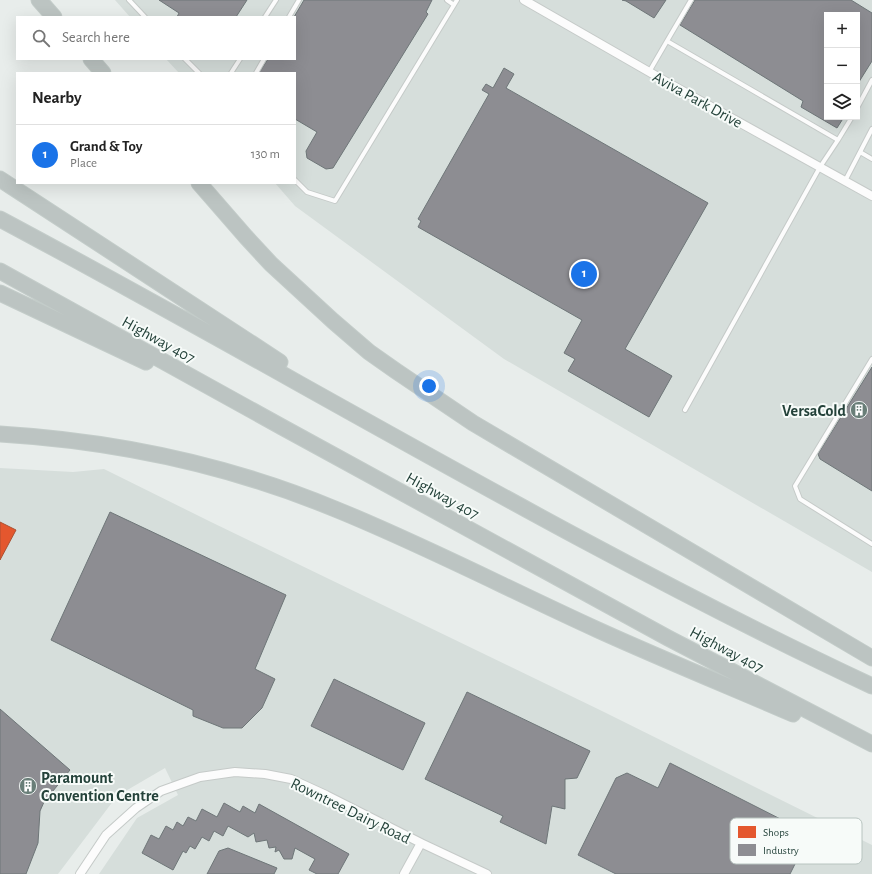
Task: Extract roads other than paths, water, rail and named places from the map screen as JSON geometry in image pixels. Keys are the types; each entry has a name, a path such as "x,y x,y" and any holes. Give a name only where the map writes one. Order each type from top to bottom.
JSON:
{"highway":[{"path":"39,0 53,16"},
{"path":"92,60 102,72"},
{"path":"0,179 391,434"},
{"path":"200,184 246,237 297,289 369,352 420,389 486,431 872,658"},
{"name":"Highway 407","path":"0,219 117,282 558,527 664,583 872,686"},
{"name":"Highway 407","path":"0,271 668,638 872,744"},
{"path":"0,293 282,427"},
{"path":"0,434 33,436 132,449 227,472 301,496 334,508 400,537 598,630 872,748"}],"street":[{"name":"Aviva Park Drive","path":"524,0 649,72 872,196"},
{"name":"Rowntree Dairy Road","path":"80,874 106,834 136,808 161,791 200,777 235,772 265,774 291,779 326,794 420,843 487,874"},
{"path":"404,874 420,843"}],"lane":[{"path":"129,0 144,16"},
{"path":"267,16 276,0"},
{"path":"290,16 300,0"},
{"path":"447,0 454,5"},
{"path":"296,181 307,192 335,201 457,0"},
{"path":"649,72 691,0"},
{"path":"667,41 838,140"},
{"path":"186,60 198,72"},
{"path":"232,72 239,60"},
{"path":"257,72 263,60"},
{"path":"860,102 872,80"},
{"path":"685,410 820,167 850,120"},
{"path":"845,181 872,129"},
{"path":"860,152 872,159"},
{"path":"872,359 795,486 800,499 872,544"}],"place":[{"name":"Grand & Toy","path":"584,274"},
{"name":"VersaCold","path":"859,410"},
{"name":"Paramount Convention Centre","path":"28,786"}]}
